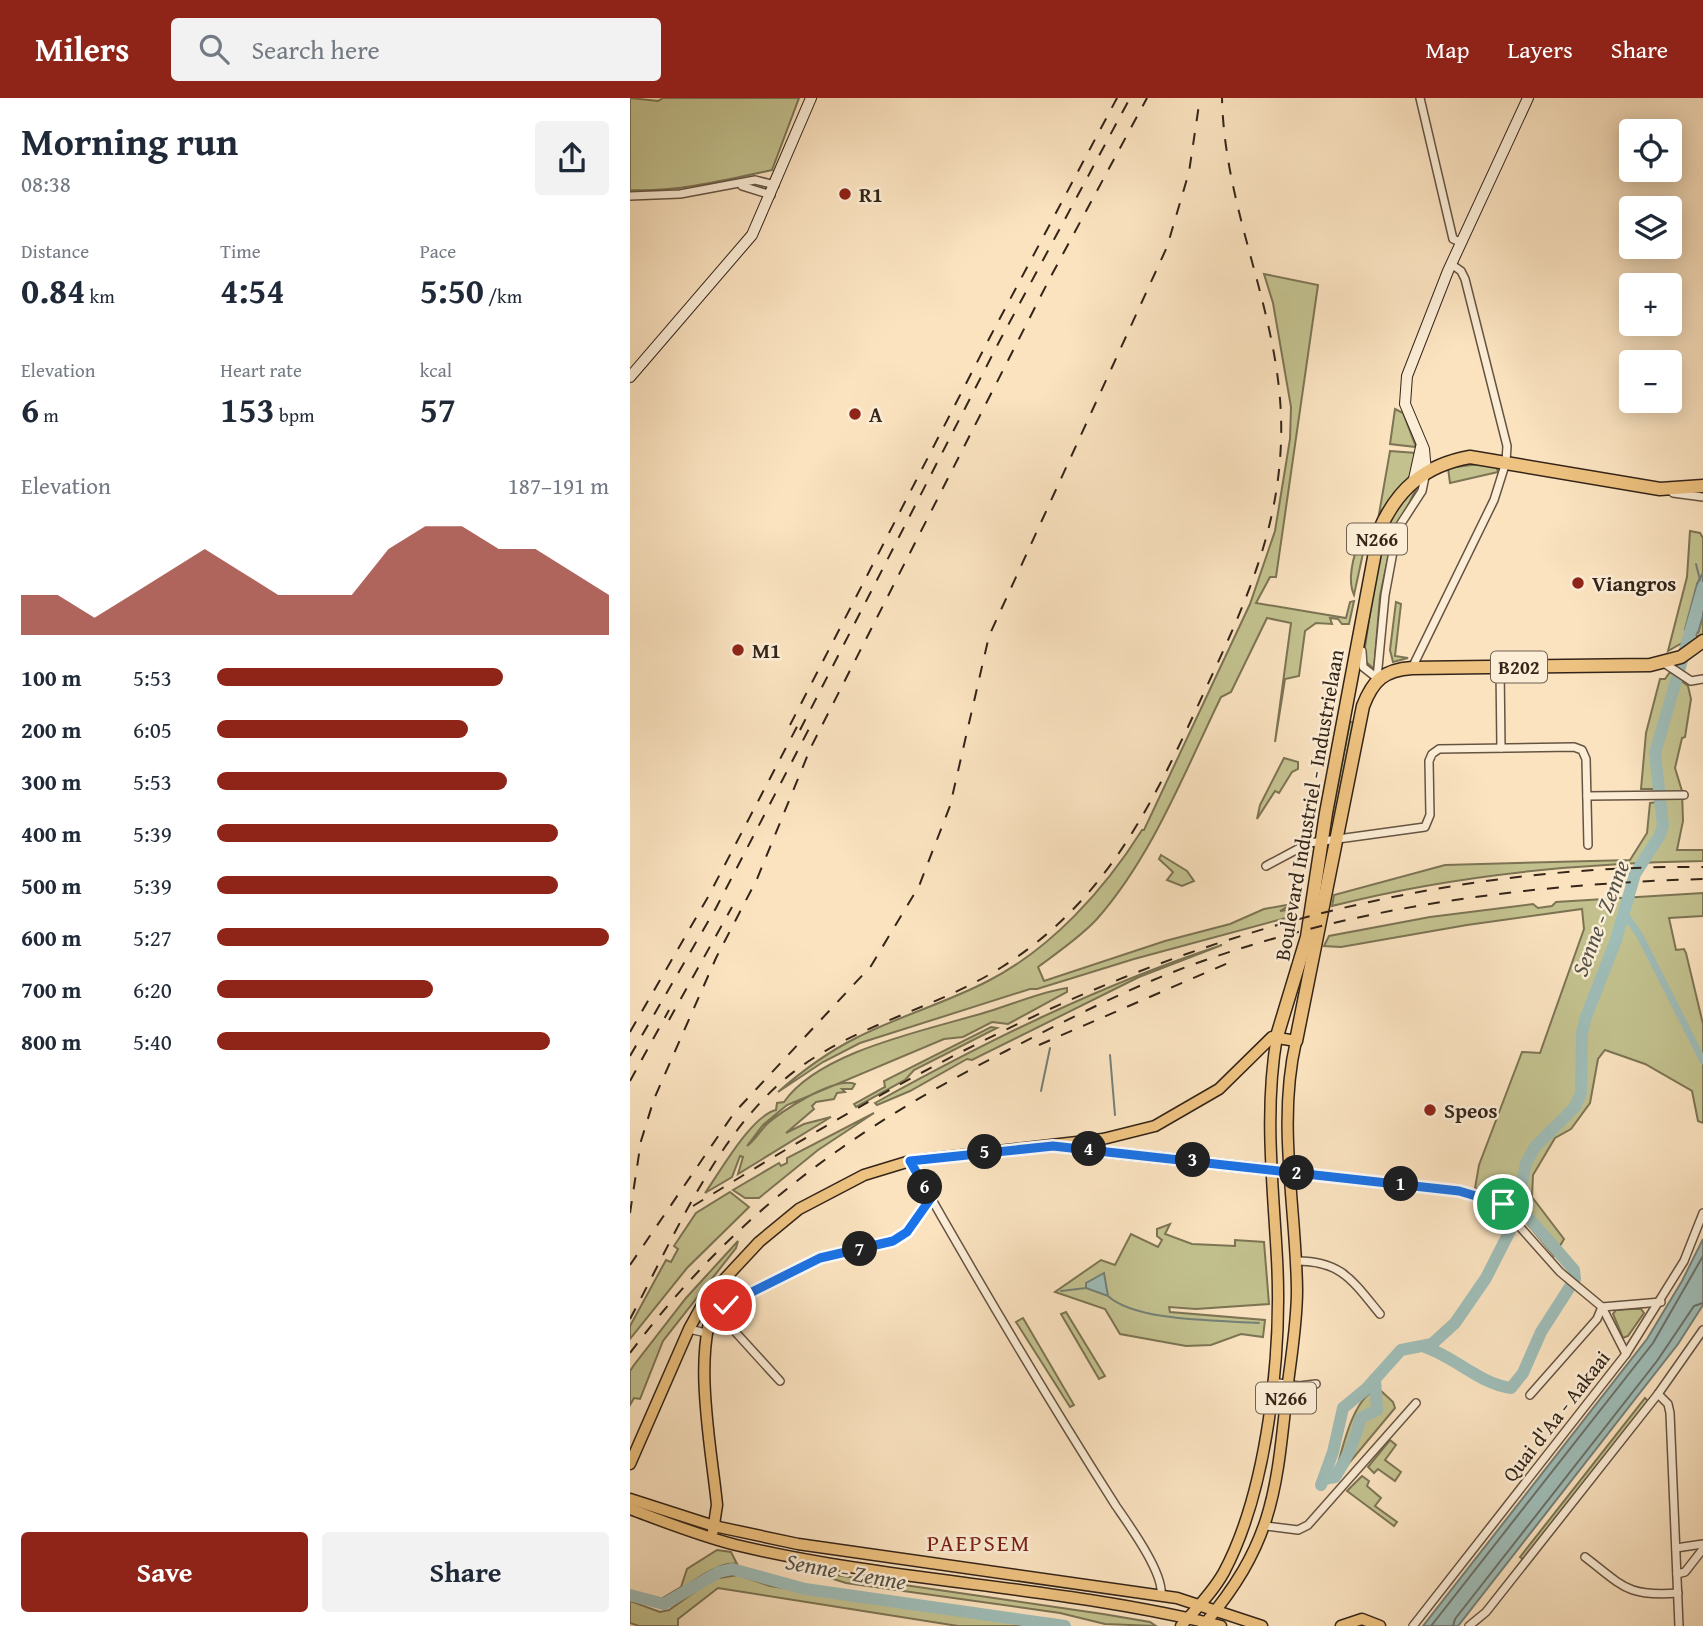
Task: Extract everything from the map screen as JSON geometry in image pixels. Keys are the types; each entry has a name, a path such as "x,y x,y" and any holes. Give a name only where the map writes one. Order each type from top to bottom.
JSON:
{"highway":[{"path":"1426,472 1443,462 1470,457 1660,489 1703,486"},
{"name":"Boulevard Industriel - Industrielaan","path":"1277,1036 1307,937 1379,531 1392,504 1414,479 1426,472"},
{"name":"B202","path":"1377,678 1392,671 1412,668 1663,663 1701,647"},
{"name":"Boulevard Industriel - Industrielaan","path":"1296,1041 1363,706 1377,678"}],"main road":[{"path":"630,1464 689,1329 705,1300 769,1233 815,1199 864,1175 910,1161 1053,1146 1142,1131 1203,1101 1235,1075 1266,1042 1277,1036 1296,1041"},
{"name":"Boulevard Industriel - Industrielaan","path":"1184,1622 1224,1572 1254,1498 1262,1462 1278,1309 1269,1094 1277,1036"},
{"name":"Boulevard Industriel - Industrielaan","path":"1205,1624 1246,1570 1266,1526 1276,1485 1295,1325 1288,1096 1296,1041"},
{"path":"1139,1153 1135,1141 1142,1131"},
{"path":"1109,1138 1111,1150"},
{"path":"1053,1146 1139,1153 1289,1172"},
{"path":"712,1531 717,1505 704,1360 706,1333 715,1300 738,1265"},
{"path":"630,1499 712,1531 1161,1595 1217,1609 1262,1626"},
{"path":"630,1509 850,1567 1162,1611 1184,1622 1222,1626"},
{"path":"1341,1626 1362,1619 1380,1626"}],"street":[{"path":"630,377 752,235 811,98"},
{"path":"1420,98 1454,239 1460,243"},
{"name":"N266","path":"1451,264 1528,99"},
{"path":"630,196 680,194 724,186 773,190"},
{"path":"1412,668 1494,500 1506,462 1507,446 1465,279 1461,271 1451,264"},
{"name":"Boulevard Industriel - Industrielaan","path":"1377,678 1385,595 1395,541 1400,525 1422,491 1426,472 1424,451 1405,404 1405,384 1451,264"},
{"path":"1424,451 1443,462"},
{"name":"Boulevard Industriel - Industrielaan","path":"1414,479 1424,451"},
{"path":"1660,489 1703,497"},
{"name":"Boulevard Industriel - Industrielaan","path":"1366,609 1362,663 1377,678"},
{"path":"1663,663 1693,682 1703,680"},
{"path":"1500,667 1501,748"},
{"path":"1266,866 1299,848 1322,842 1423,828 1430,815 1432,754 1439,749 1580,749 1586,759 1588,845"},
{"path":"1587,796 1681,795"},
{"path":"910,1161 1015,1345 1125,1520 1161,1583 1161,1595"},
{"path":"1289,1172 1459,1191 1503,1204 1573,1282 1602,1307 1626,1354"},
{"path":"722,1324 722,1310 726,1305 820,1258 893,1241 907,1232 931,1198"},
{"name":"Quai d'Aa - Aakaai","path":"1413,1626 1626,1354 1661,1302 1684,1261 1703,1213"},
{"path":"1295,1261 1318,1261 1338,1268 1350,1278 1380,1314"},
{"path":"1602,1307 1661,1302"},
{"path":"1530,1395 1597,1319 1602,1307"},
{"path":"689,1329 706,1333 722,1324"},
{"path":"722,1324 734,1330 780,1381"},
{"path":"1469,1626 1486,1612 1658,1394 1703,1330"},
{"path":"1271,1382 1288,1385 1316,1384"},
{"path":"1658,1394 1668,1404 1670,1413 1679,1626"},
{"path":"1266,1526 1298,1530 1308,1525 1416,1403"},
{"path":"1676,1548 1703,1545"},
{"path":"1677,1574 1685,1572 1703,1545"},
{"path":"1585,1557 1629,1591 1641,1594 1678,1593"}],"shaded area":[{"path":"630,98 658,101 663,98 799,98 772,170 666,189 630,190"},
{"path":"1264,274 1318,285 1276,577 1270,577 1256,603 1346,618 1350,602 1354,601 1349,624 1342,624 1338,619 1330,618 1332,624 1316,623 1305,631 1299,676 1285,679 1275,742 1291,623 1267,618 1231,692 1221,697 1166,813 1134,869 1096,920 1038,967 1044,981 1165,941 1230,924 1264,909 1292,904 1280,911 1295,909 1297,915 1030,989 860,1043 823,1062 778,1092 816,1062 846,1043 972,989 1011,968 1055,935 1075,916 1144,830 1250,604 1275,531 1290,439 1291,407 1273,303"},
{"path":"1395,409 1403,413 1416,447 1390,444"},
{"path":"1390,451 1416,453 1409,479 1379,514"},
{"path":"1487,463 1496,466 1498,472 1450,483 1448,468"},
{"path":"1418,485 1392,539 1380,596 1374,669 1364,660 1364,654 1380,543 1392,511"},
{"path":"1368,530 1354,595 1351,580 1353,563 1363,531"},
{"path":"1690,531 1700,533 1703,538 1703,573 1697,584 1698,633 1703,616 1703,643 1696,635 1668,651 1687,577"},
{"path":"1396,602 1401,604 1395,656 1408,658 1393,662 1390,650"},
{"path":"1670,672 1688,686 1691,699 1685,737 1682,738 1675,768 1682,791 1683,821 1677,850 1703,850 1703,861 1516,873 1424,886 1332,906 1334,895 1445,865 1630,860 1647,833 1650,803 1658,802 1655,789 1641,789 1646,733 1660,679 1665,679"},
{"path":"1350,721 1355,724 1336,828 1332,831 1329,830"},
{"path":"1284,758 1298,762 1298,769 1292,772 1279,793 1275,791 1257,819 1260,805"},
{"path":"1161,855 1187,871 1194,881 1182,886 1167,880 1173,872 1159,859"},
{"path":"1703,893 1703,916 1669,918 1676,950 1684,949 1686,953 1703,1024 1703,1123 1698,1121 1692,1091 1645,1064 1605,1050 1598,1059 1590,1103 1571,1129 1555,1138 1533,1175 1532,1197 1564,1239 1554,1256 1512,1205 1475,1188 1479,1165 1522,1052 1540,1053 1584,929 1582,909 1467,925 1341,947 1324,946 1329,936 1430,917 1533,904 1538,908 1552,906 1556,902"},
{"path":"1222,945 1139,977 972,1060 967,1059 910,1091 877,1105 875,1103 959,1058 1088,996"},
{"path":"1067,988 1067,992 1008,1024 992,1022 963,1037 944,1039 831,1087 846,1083 855,1084 852,1089 842,1089 845,1092 837,1093 834,1099 816,1102 812,1106 814,1109 786,1133 804,1124 831,1117 738,1174 743,1157 740,1156 732,1177 705,1193 756,1123 776,1110 777,1103 784,1102 801,1084 823,1069 849,1055 908,1034","holes":["815,1093 772,1120 747,1146 763,1125 787,1105"]},
{"path":"991,1027 997,1028 914,1070 905,1080 856,1107 854,1104 885,1087 884,1081"},
{"path":"874,1113 818,1150 759,1198 745,1198 733,1190 779,1163 781,1166 787,1163 787,1158"},
{"path":"730,1192 749,1207 687,1268 630,1339 630,1326 666,1260 671,1262 678,1249 674,1246 696,1213"},
{"path":"1170,1224 1165,1234 1192,1244 1235,1246 1235,1240 1264,1242 1269,1304 1196,1309 1169,1307 1170,1312 1265,1320 1263,1337 1241,1334 1211,1345 1186,1346 1120,1334 1105,1309 1055,1292 1101,1260 1115,1265 1131,1234 1158,1247 1162,1240 1157,1236 1157,1229"},
{"path":"738,1241 736,1248 663,1341 640,1399 634,1398 630,1405 630,1371 686,1298"},
{"path":"1641,1309 1644,1313 1628,1336 1623,1338 1613,1314 1616,1310"},
{"path":"1066,1312 1105,1376 1099,1379 1061,1314"},
{"path":"1023,1318 1074,1405 1070,1407 1016,1322"},
{"path":"1379,1389 1393,1402 1395,1408 1340,1474 1336,1471 1350,1424 1363,1401 1370,1393"},
{"path":"1645,1398 1648,1401 1524,1560 1520,1557"},
{"path":"1390,1440 1396,1445 1385,1460 1401,1472 1395,1481 1378,1469 1374,1473 1368,1467"},
{"path":"1362,1476 1369,1481 1367,1486 1381,1498 1375,1506 1397,1522 1394,1526 1347,1491"},
{"path":"717,1550 731,1552 737,1564 720,1566 710,1571 663,1602 661,1599 681,1587 687,1569"},
{"path":"808,1571 1103,1614 1150,1622 1156,1626 1105,1624 1060,1613 846,1583"},
{"path":"738,1575 770,1586 1036,1626 958,1626 718,1588 678,1619 678,1626 639,1626 630,1623 630,1601 660,1612 669,1610 713,1579"}],"water":[{"path":"1703,573 1703,616 1698,633 1685,629 1697,584"},
{"path":"1703,1239 1703,1305 1678,1344 1458,1626 1423,1626 1647,1339 1682,1281"},
{"path":"1104,1273 1108,1296 1086,1288 1086,1283"}],"waterway":[{"path":"1696,564 1700,580"},
{"name":"Senne - Zenne","path":"1321,1485 1333,1452 1343,1408 1366,1389 1401,1350 1432,1344 1455,1323 1486,1278 1521,1209 1520,1194 1526,1163 1535,1147 1575,1107 1581,1093 1582,1033 1586,1017 1616,940 1635,874 1660,835 1663,825 1655,753 1703,588"},
{"path":"1625,914 1640,936 1703,1061"},
{"path":"1041,1091 1050,1048"},
{"path":"1110,1055 1115,1115"},
{"name":"Senne - Zenne","path":"1425,1347 1500,1386 1511,1388 1523,1373 1541,1332 1575,1279 1574,1270 1521,1209"},
{"path":"1061,1291 1086,1288"},
{"path":"1108,1296 1121,1305 1158,1315 1259,1323"},
{"path":"1324,1479 1335,1477 1340,1470 1351,1449 1361,1418 1377,1410 1375,1379"},
{"name":"Senne - Zenne","path":"630,1595 664,1604 719,1572 732,1569 805,1589 1065,1626"}],"railway":[{"path":"790,725 1117,98"},
{"path":"800,730 999,342 1130,98"},
{"path":"630,1213 641,1141 654,1099 716,958 757,879 811,747 1050,278 1147,98"},
{"path":"630,1265 734,1113 871,966 919,886 950,806 989,636 1167,247 1189,172 1200,98"},
{"path":"630,1319 695,1195 713,1165 754,1109 778,1085 830,1048 974,983 1040,940 1073,910 1126,843 1188,727 1254,576 1271,519 1280,459 1281,411 1276,366 1234,190 1226,145 1222,98"},
{"path":"630,1032 708,897 801,719"},
{"path":"630,1056 716,908 813,721"},
{"path":"693,1206 797,1143 958,1053 1069,1001 1194,951 1336,910 1409,894 1555,873 1703,867"},
{"path":"630,1353 670,1303 712,1258 754,1217 799,1179 896,1112 949,1081 1125,992 1175,971 1261,942 1385,912 1512,892 1703,879"},
{"path":"669,1020 732,907"},
{"path":"1039,1045 1228,963"},
{"path":"630,1081 669,1010"}],"place":[{"name":"R1","path":"845,194"},
{"name":"A","path":"855,414"},
{"name":"Viangros","path":"1578,583"},
{"name":"M1","path":"738,650"},
{"name":"Speos","path":"1430,1110"}],"district":[{"name":"PAEPSEM","path":"979,1542"}],"route":[{"path":"726,1305 820,1258 848,1250 877,1247 907,1232 931,1198 910,1161 1053,1146 1139,1153 1459,1191 1478,1194 1503,1204"}]}
